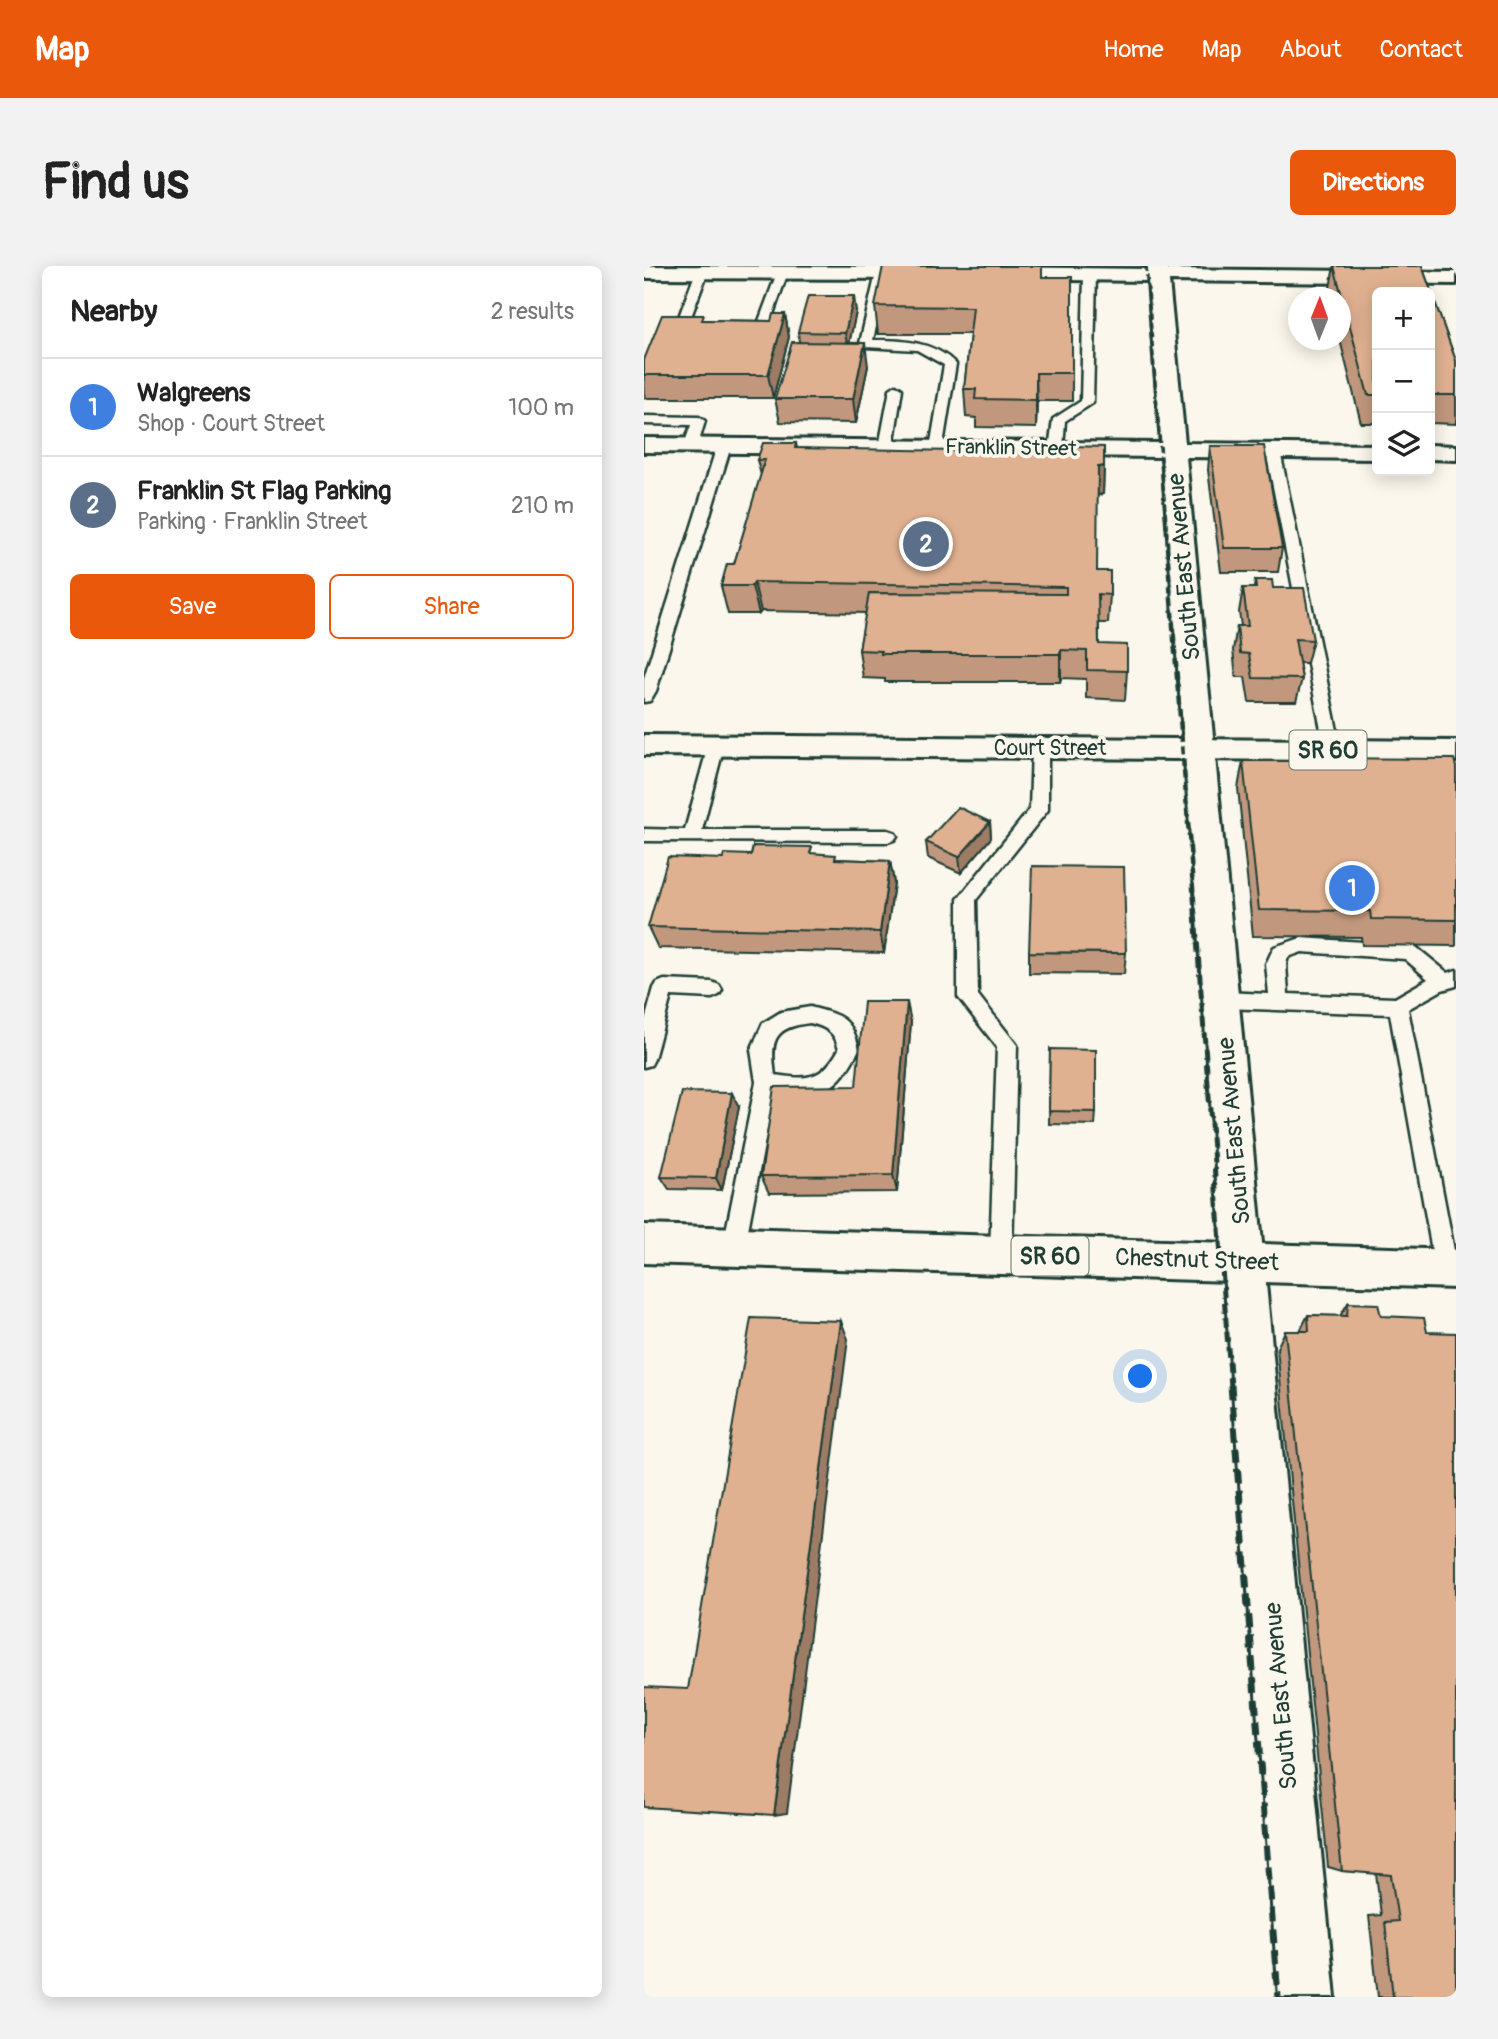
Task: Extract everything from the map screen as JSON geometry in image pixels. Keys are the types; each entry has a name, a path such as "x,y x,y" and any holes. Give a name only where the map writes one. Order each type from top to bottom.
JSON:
{"street":[{"path":"644,272 704,269 1090,274 1157,271 1381,272 1456,278"},
{"name":"South East Avenue","path":"1157,271 1223,1000 1307,1997"},
{"name":"Franklin Street","path":"644,445 1372,452"},
{"path":"1435,452 1456,453"},
{"name":"Court Street","path":"644,745 1456,751"},
{"name":"Chestnut Street","path":"644,1244 1451,1268"}],"lane":[{"path":"680,330 704,269"},
{"path":"759,337 782,272"},
{"path":"882,273 866,343 913,344 935,351 950,364 937,448"},
{"path":"1056,449 1059,419 1087,403 1090,274"},
{"path":"886,447 896,389"},
{"path":"644,420 699,421 691,445"},
{"path":"644,697 724,446"},
{"path":"1273,451 1333,750"},
{"path":"692,836 716,746"},
{"path":"1001,1255 1007,1045 968,997 967,899 1039,810 1040,748"},
{"path":"644,835 888,836"},
{"path":"1223,1000 1279,1002 1398,1006 1450,979 1409,952 1301,945 1281,952 1276,964 1279,1002"},
{"path":"644,1059 664,988 712,990"},
{"path":"1398,1006 1451,1268"},
{"path":"734,1246 766,1082 759,1063 760,1044 772,1027 793,1016 816,1014 836,1021 848,1036 848,1055 836,1073 816,1085 792,1087 766,1082"}],"building":[{"path":"883,266 1042,266 1042,277 1072,277 1072,373 1036,373 1036,400 975,399 976,389 964,389 973,307 875,306"},
{"path":"1334,266 1422,266 1430,287 1372,287 1372,395 1368,395 1351,330 1351,287 1340,287"},
{"path":"808,296 854,296 845,333 798,332"},
{"path":"1435,302 1456,361 1456,395 1435,395"},
{"path":"773,314 785,314 768,375 644,375 644,360 662,315 704,315 702,320 771,321"},
{"path":"792,342 865,343 853,399 775,399"},
{"path":"763,443 796,443 795,448 1073,453 1073,446 1104,447 1104,466 1098,467 1097,571 1110,571 1110,595 1098,594 1099,644 1127,645 1127,671 1087,670 1087,651 1061,650 1060,654 881,654 881,651 859,650 869,593 1066,594 1066,587 754,582 752,586 721,586 727,564 734,564 765,460 757,460"},
{"path":"1210,446 1264,446 1282,548 1224,548"},
{"path":"1255,580 1272,580 1273,588 1304,588 1313,640 1295,639 1302,679 1253,678 1249,654 1240,653 1237,626 1248,626 1243,588 1256,588"},
{"path":"1300,758 1454,759 1456,920 1371,919 1370,911 1259,910 1243,761 1300,761"},
{"path":"958,807 990,822 959,857 926,842"},
{"path":"753,846 812,847 810,853 836,855 835,859 890,861 880,932 648,927 668,857 723,859 724,854 751,855"},
{"path":"1032,866 1124,867 1126,953 1029,952"},
{"path":"864,1002 907,1002 893,1175 761,1176 774,1087 856,1086"},
{"path":"1050,1049 1096,1050 1096,1112 1049,1111"},
{"path":"682,1092 732,1093 716,1178 661,1177"},
{"path":"1348,1303 1378,1304 1381,1316 1424,1318 1427,1332 1456,1333 1456,1997 1393,1997 1385,1922 1398,1921 1391,1875 1342,1871 1285,1331 1309,1331 1308,1315 1347,1316"},
{"path":"751,1318 841,1321 774,1815 644,1807 644,1687 688,1689"}],"railway":[{"path":"1146,266 1168,549"},
{"path":"1167,547 1195,914"},
{"path":"1195,913 1231,1387"},
{"path":"1231,1385 1278,1997"}],"place":[{"name":"Franklin St Flag Parking","path":"926,544"},
{"name":"Walgreens","path":"1352,888"}]}
